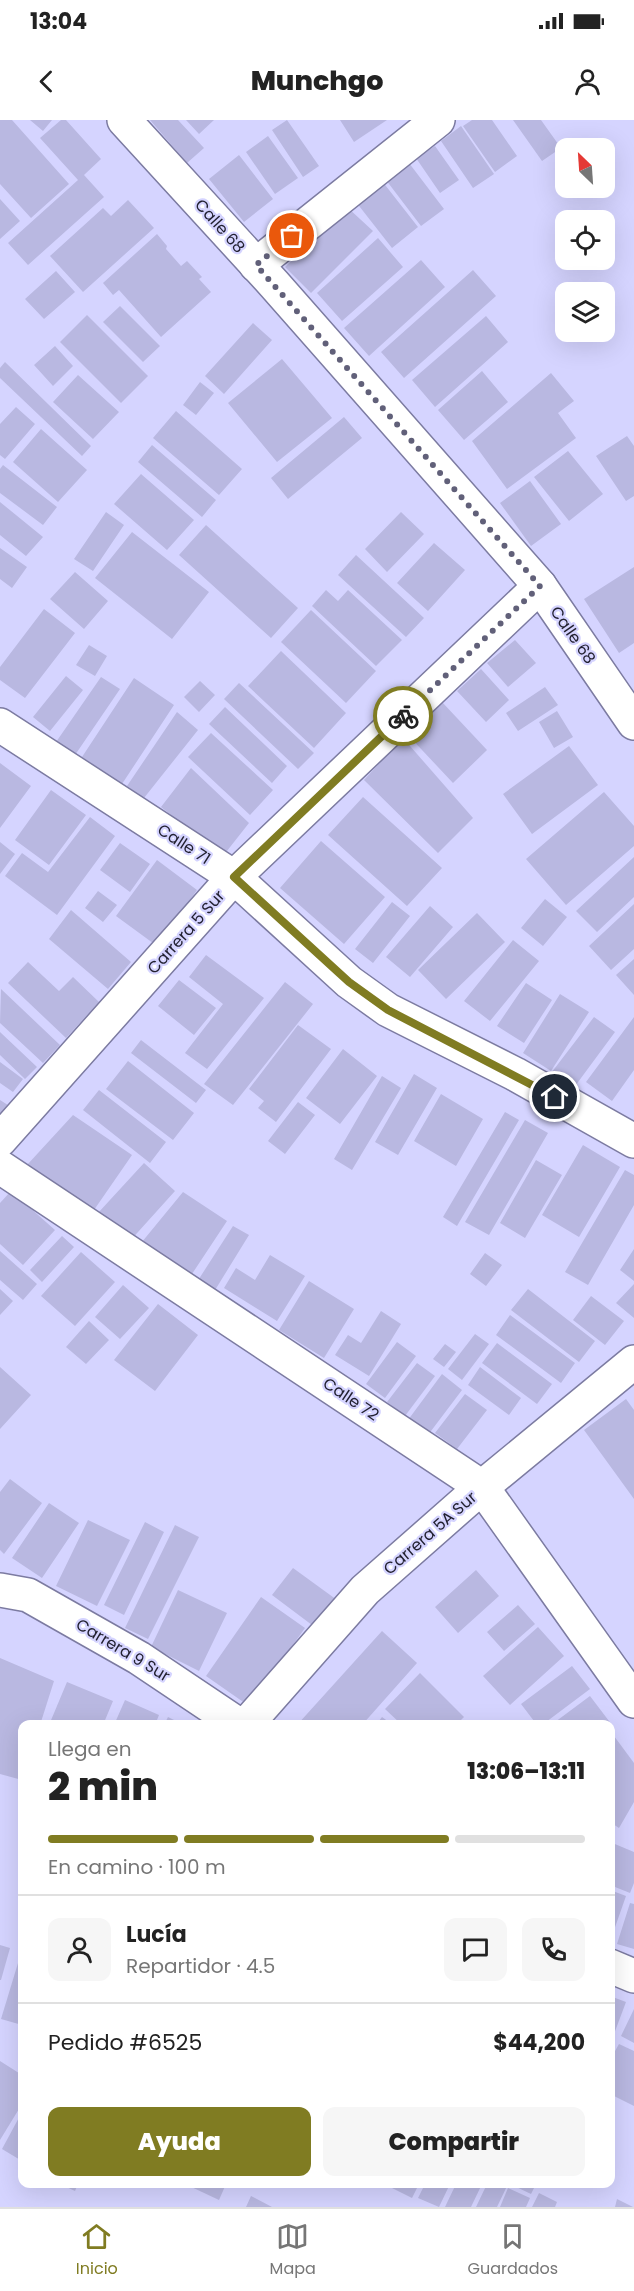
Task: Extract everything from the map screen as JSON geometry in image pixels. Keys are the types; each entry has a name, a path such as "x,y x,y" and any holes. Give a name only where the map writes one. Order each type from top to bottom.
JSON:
{"street":[{"name":"Calle 68","path":"124,120 256,265 540,586 634,723"},
{"path":"256,265 438,120"},
{"name":"Carrera 5 Sur","path":"0,1140 234,877 540,586"},
{"name":"Calle 71","path":"0,725 234,877 349,982 388,1010 515,1074 634,1141"},
{"name":"Calle 72","path":"0,1167 482,1486 634,1701"},
{"name":"Carrera 5A Sur","path":"250,1720 365,1590 482,1486 634,1362"},
{"name":"Carrera 9 Sur","path":"0,1590 28,1595 139,1658 232,1720"},
{"path":"615,1968 634,1976"}],"building":[{"path":"0,120 12,120 69,184 31,218 0,184"},
{"path":"30,120 52,120 43,131"},
{"path":"61,120 66,120 101,159 84,175 104,197 28,265 8,243 78,180 40,138"},
{"path":"150,120 178,120 204,148 187,163"},
{"path":"186,120 214,120 199,134"},
{"path":"287,120 319,166 303,177 272,130"},
{"path":"340,120 387,120 354,142"},
{"path":"472,120 492,120 517,156 495,172 463,126"},
{"path":"513,120 541,120 555,140 555,152 542,161"},
{"path":"461,126 494,174 473,188 441,141"},
{"path":"268,136 298,178 275,194 246,152"},
{"path":"435,146 459,180 440,193 416,158"},
{"path":"239,155 273,199 244,222 209,179"},
{"path":"409,163 444,209 421,226 386,180"},
{"path":"382,181 418,227 392,248 356,202"},
{"path":"0,199 20,221 0,239"},
{"path":"128,200 154,228 83,292 50,256 103,208 111,216"},
{"path":"347,207 373,231 311,293 285,267"},
{"path":"157,234 181,266 187,261 202,277 199,279 211,292 161,337 119,290 113,295 103,283"},
{"path":"378,238 403,267 342,321 317,293"},
{"path":"421,260 445,287 369,356 344,328"},
{"path":"473,270 496,296 404,378 381,352"},
{"path":"56,271 75,292 44,319 25,299"},
{"path":"120,306 160,346 143,362 103,322"},
{"path":"87,315 148,376 121,403 60,342"},
{"path":"486,316 508,342 435,407 412,380"},
{"path":"253,323 272,340 224,394 205,376"},
{"path":"55,346 73,366 53,386 34,365"},
{"path":"282,359 332,418 277,462 228,403"},
{"path":"5,362 91,446 82,456 0,378 0,368"},
{"path":"482,371 508,402 464,440 438,410"},
{"path":"551,373 574,401 558,413 576,438 507,489 472,441"},
{"path":"78,375 119,412 93,439 53,402"},
{"path":"200,382 214,393 196,415 183,405"},
{"path":"16,407 35,424 5,459 0,455 0,424"},
{"path":"176,411 242,469 219,495 153,438"},
{"path":"344,417 362,438 288,499 271,478"},
{"path":"41,429 87,470 58,502 13,462"},
{"path":"627,436 634,446 634,496 626,501 596,456"},
{"path":"152,445 216,500 202,517 138,462"},
{"path":"568,451 603,494 569,521 534,477"},
{"path":"3,465 57,507 43,525 0,493 0,469"},
{"path":"141,474 194,520 167,550 114,504"},
{"path":"530,481 561,524 531,546 500,503"},
{"path":"0,502 43,537 26,556 0,535"},
{"path":"106,512 124,525 93,571 74,559"},
{"path":"401,512 424,534 387,572 365,549"},
{"path":"206,525 298,608 271,638 179,555"},
{"path":"132,532 209,592 172,639 95,578"},
{"path":"434,543 465,570 428,611 397,583"},
{"path":"0,548 27,567 12,588 0,579"},
{"path":"356,555 424,618 406,637 338,575"},
{"path":"634,567 634,643 619,653 584,599"},
{"path":"75,572 108,601 84,629 50,599"},
{"path":"326,590 338,601 348,590 402,640 376,666 312,606"},
{"path":"44,609 75,633 25,698 0,680 0,667"},
{"path":"311,610 376,671 346,703 281,642"},
{"path":"515,640 536,663 508,687 487,663"},
{"path":"89,645 107,656 95,676 76,665"},
{"path":"281,651 346,713 314,748 248,686"},
{"path":"481,669 509,700 486,722 457,691"},
{"path":"66,676 83,690 50,731 33,717"},
{"path":"101,677 120,689 73,758 54,745"},
{"path":"134,678 174,705 122,784 82,757"},
{"path":"200,681 215,695 199,712 184,697"},
{"path":"239,683 314,753 298,769 224,699"},
{"path":"545,687 558,705 518,731 506,713"},
{"path":"442,702 487,750 453,783 407,734"},
{"path":"225,707 287,766 272,783 209,724"},
{"path":"557,711 573,737 554,748 539,722"},
{"path":"177,712 198,730 144,798 127,786"},
{"path":"211,733 273,790 250,815 188,757"},
{"path":"403,738 473,818 438,853 364,780"},
{"path":"569,746 598,785 532,834 503,794"},
{"path":"0,763 31,786 0,828"},
{"path":"191,768 249,823 223,856 161,807"},
{"path":"51,790 86,815 49,865 15,840"},
{"path":"604,792 634,826 634,846 566,905 526,859"},
{"path":"363,797 442,868 407,906 328,835"},
{"path":"90,817 115,836 57,915 5,876 22,853 48,872"},
{"path":"321,841 385,897 344,944 280,888"},
{"path":"0,842 15,854 0,874"},
{"path":"120,843 150,864 130,892 100,870"},
{"path":"634,857 634,897 597,932 576,911"},
{"path":"157,860 197,890 157,946 116,916"},
{"path":"98,891 117,905 103,922 85,908"},
{"path":"545,899 567,917 543,946 521,928"},
{"path":"392,902 410,916 373,963 355,949"},
{"path":"634,904 634,949 611,970 589,946"},
{"path":"430,906 453,927 410,977 386,957"},
{"path":"71,910 131,962 108,989 49,939"},
{"path":"477,913 505,942 446,999 418,970"},
{"path":"513,940 539,961 490,1021 464,1001"},
{"path":"206,955 264,998 207,1069 185,1053 223,1004 189,977"},
{"path":"634,959 634,995 616,975"},
{"path":"28,962 59,991 73,977 99,1002 66,1038 8,983"},
{"path":"179,980 216,1008 194,1035 158,1006"},
{"path":"285,982 313,1004 233,1105 204,1084"},
{"path":"526,983 552,1000 524,1043 497,1026"},
{"path":"1,989 60,1045 43,1063 0,1023"},
{"path":"560,994 589,1012 551,1071 523,1053"},
{"path":"594,1017 615,1032 567,1097 545,1081"},
{"path":"634,1017 634,1070 612,1101 586,1082"},
{"path":"298,1025 331,1049 276,1122 258,1108 264,1101 249,1089"},
{"path":"0,1032 37,1067 25,1079 0,1055"},
{"path":"141,1040 206,1090 196,1103 131,1053"},
{"path":"343,1049 377,1076 340,1124 306,1098"},
{"path":"128,1061 194,1113 173,1140 106,1089"},
{"path":"0,1062 23,1079 13,1092 0,1083"},
{"path":"414,1074 437,1088 398,1155 375,1142"},
{"path":"382,1076 401,1088 352,1170 334,1159"},
{"path":"99,1090 166,1142 150,1163 83,1110"},
{"path":"441,1094 483,1119 456,1166 414,1141"},
{"path":"0,1100 11,1107 0,1122"},
{"path":"298,1102 315,1115 285,1154 268,1141"},
{"path":"505,1112 519,1120 457,1226 443,1217"},
{"path":"73,1115 132,1155 94,1210 27,1165"},
{"path":"525,1120 548,1133 489,1235 465,1222"},
{"path":"583,1145 620,1167 579,1237 542,1215"},
{"path":"536,1160 562,1175 525,1238 500,1223"},
{"path":"144,1163 175,1191 129,1242 98,1213"},
{"path":"625,1170 634,1175 634,1205 588,1285 565,1272"},
{"path":"11,1191 55,1230 23,1265 0,1244 0,1203"},
{"path":"183,1192 227,1221 190,1277 137,1248"},
{"path":"233,1226 249,1235 212,1295 195,1285"},
{"path":"62,1236 74,1247 42,1282 30,1270"},
{"path":"634,1249 634,1281 620,1270"},
{"path":"0,1251 37,1284 23,1300 0,1280"},
{"path":"81,1252 115,1282 75,1326 41,1296"},
{"path":"485,1253 502,1265 486,1286 470,1274"},
{"path":"270,1255 305,1276 277,1321 224,1288 236,1268 255,1280"},
{"path":"309,1281 354,1309 324,1358 279,1330"},
{"path":"634,1284 634,1318 616,1303"},
{"path":"123,1285 149,1308 120,1339 95,1317"},
{"path":"0,1289 13,1301 0,1315"},
{"path":"528,1289 595,1341 579,1362 511,1310"},
{"path":"591,1296 624,1321 605,1345 573,1320"},
{"path":"158,1304 198,1335 155,1391 114,1360"},
{"path":"381,1311 401,1324 369,1376 335,1355 348,1335 361,1343"},
{"path":"510,1315 575,1363 561,1383 496,1335"},
{"path":"89,1321 109,1340 86,1364 66,1347"},
{"path":"475,1334 489,1344 462,1380 448,1369"},
{"path":"397,1342 416,1356 385,1398 366,1384"},
{"path":"497,1343 552,1384 537,1404 482,1363"},
{"path":"445,1344 456,1352 444,1367 433,1359"},
{"path":"417,1363 435,1376 405,1416 387,1402"},
{"path":"0,1367 31,1395 0,1429"},
{"path":"480,1367 521,1398 509,1415 468,1385"},
{"path":"442,1374 462,1390 428,1435 408,1420"},
{"path":"465,1394 487,1410 457,1449 435,1433"},
{"path":"626,1399 634,1410 634,1499 584,1430"},
{"path":"10,1479 42,1503 4,1554 0,1550 0,1492"},
{"path":"49,1503 79,1523 42,1578 12,1558"},
{"path":"88,1520 130,1540 97,1606 56,1586"},
{"path":"145,1522 164,1532 124,1615 104,1605"},
{"path":"175,1525 199,1537 148,1639 125,1628"},
{"path":"293,1568 337,1600 316,1628 272,1595"},
{"path":"476,1570 499,1596 458,1633 435,1607"},
{"path":"178,1590 227,1613 199,1671 151,1647"},
{"path":"261,1597 305,1628 249,1706 206,1676"},
{"path":"518,1605 535,1624 504,1651 487,1632"},
{"path":"538,1627 564,1656 510,1705 483,1676"},
{"path":"382,1631 417,1663 366,1720 302,1720"},
{"path":"0,1658 54,1681 42,1720 18,1720 18,1779 0,1774"},
{"path":"572,1666 590,1689 549,1720 533,1720 521,1704"},
{"path":"420,1673 464,1717 461,1720 397,1720 385,1709"},
{"path":"67,1682 113,1701 105,1720 51,1720"},
{"path":"590,1696 608,1720 558,1720"},
{"path":"125,1700 159,1715 157,1720 116,1720"},
{"path":"615,1737 634,1763 634,1802 619,1828 615,1825"},
{"path":"615,1844 634,1852 634,1883 630,1893 615,1887"},
{"path":"615,1892 626,1896 615,1927"},
{"path":"630,1903 634,1904 634,1949 617,1944"},
{"path":"0,1945 10,1948 1,1980 0,1980"},
{"path":"18,1963 18,2024 1,2019"},
{"path":"615,1998 626,2002 615,2031"},
{"path":"634,2009 634,2043 621,2036"},
{"path":"619,2044 634,2051 634,2106 615,2096 615,2051"},
{"path":"0,2061 18,2072 18,2111 0,2140"},
{"path":"18,2119 18,2159 2,2149"},
{"path":"194,2188 224,2188 219,2200"},
{"path":"392,2188 417,2188 412,2198"},
{"path":"423,2188 448,2188 439,2207 418,2198"},
{"path":"454,2188 480,2188 471,2207 445,2207"},
{"path":"485,2188 506,2188 497,2207 476,2207"},
{"path":"508,2188 530,2198 526,2207 500,2207"},
{"path":"518,2188 534,2188 531,2194"},
{"path":"539,2193 557,2202 555,2207 532,2207"},
{"path":"251,2196 272,2207 246,2207"},
{"path":"617,2199 633,2207 615,2207"}],"way so far":[{"path":"292,236 256,265 540,586 403,716"}],"route":[{"path":"403,716 234,877 349,982 388,1010 515,1074 555,1097"}]}
